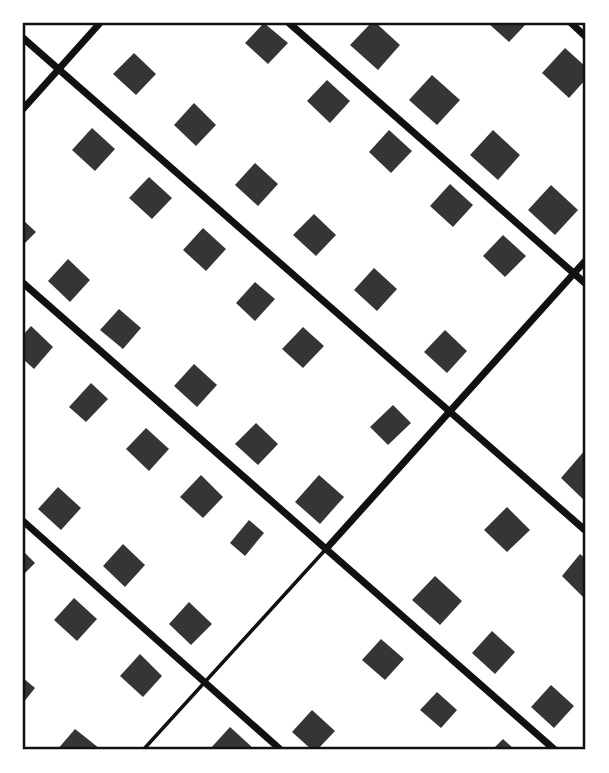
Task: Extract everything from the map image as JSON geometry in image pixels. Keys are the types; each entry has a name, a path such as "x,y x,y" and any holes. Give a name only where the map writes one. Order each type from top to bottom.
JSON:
{"street":[{"path":"23,108 100,23"},
{"path":"289,23 586,284"},
{"path":"570,23 586,37"},
{"path":"23,38 586,531"},
{"path":"326,549 586,260"},
{"path":"23,283 555,750"},
{"path":"23,521 281,750"}],"lane":[{"path":"143,750 326,549"}],"building":[{"path":"264,23 288,43 268,64 245,43"},
{"path":"371,23 376,23 400,45 378,70 350,45"},
{"path":"488,23 527,23 509,42"},
{"path":"565,48 586,67 586,79 569,98 542,73"},
{"path":"134,53 156,74 136,95 113,74"},
{"path":"432,75 460,100 437,125 409,100"},
{"path":"327,80 350,101 330,123 307,101"},
{"path":"194,103 216,125 196,146 174,125"},
{"path":"92,128 115,149 95,171 72,150"},
{"path":"389,130 412,151 391,173 369,152"},
{"path":"493,130 520,155 498,180 470,155"},
{"path":"255,163 278,184 258,206 235,185"},
{"path":"149,177 172,198 152,219 129,198"},
{"path":"450,184 473,205 453,227 430,206"},
{"path":"551,185 578,210 555,235 528,210"},
{"path":"314,214 336,235 316,256 293,235"},
{"path":"23,220 36,232 23,245"},
{"path":"203,228 226,249 206,271 183,250"},
{"path":"503,235 526,256 505,277 483,256"},
{"path":"68,259 90,280 70,302 48,281"},
{"path":"374,268 397,289 377,311 354,290"},
{"path":"255,282 275,299 255,321 236,303"},
{"path":"119,309 141,328 123,349 100,330"},
{"path":"31,326 53,347 34,369 23,359 23,335"},
{"path":"303,327 324,346 303,368 282,349"},
{"path":"445,330 467,351 447,373 424,352"},
{"path":"194,364 217,385 197,407 174,386"},
{"path":"91,383 108,399 86,422 69,407"},
{"path":"393,405 411,423 388,445 370,427"},
{"path":"256,423 278,444 258,465 235,444"},
{"path":"146,428 169,449 149,471 126,449"},
{"path":"586,449 586,502 561,478"},
{"path":"201,475 223,497 203,518 180,497"},
{"path":"319,475 344,497 320,524 295,502"},
{"path":"58,487 81,508 61,530 38,509"},
{"path":"507,507 530,530 507,552 484,530"},
{"path":"249,520 264,533 245,556 230,543"},
{"path":"123,544 145,565 125,587 103,566"},
{"path":"23,551 35,563 23,575"},
{"path":"580,554 586,559 586,600 562,576"},
{"path":"435,576 462,601 440,625 412,600"},
{"path":"74,598 97,619 77,641 54,620"},
{"path":"189,602 212,624 191,645 169,624"},
{"path":"492,631 515,652 495,674 472,653"},
{"path":"381,639 404,659 385,680 362,660"},
{"path":"140,654 162,676 143,697 120,676"},
{"path":"23,678 35,688 23,703"},
{"path":"551,685 574,706 554,728 531,707"},
{"path":"437,692 457,710 441,728 420,710"},
{"path":"312,710 335,731 317,750 312,750 292,732"},
{"path":"230,727 253,748 251,750 210,749"},
{"path":"75,729 99,748 57,750"},
{"path":"503,739 515,750 492,750"}]}
